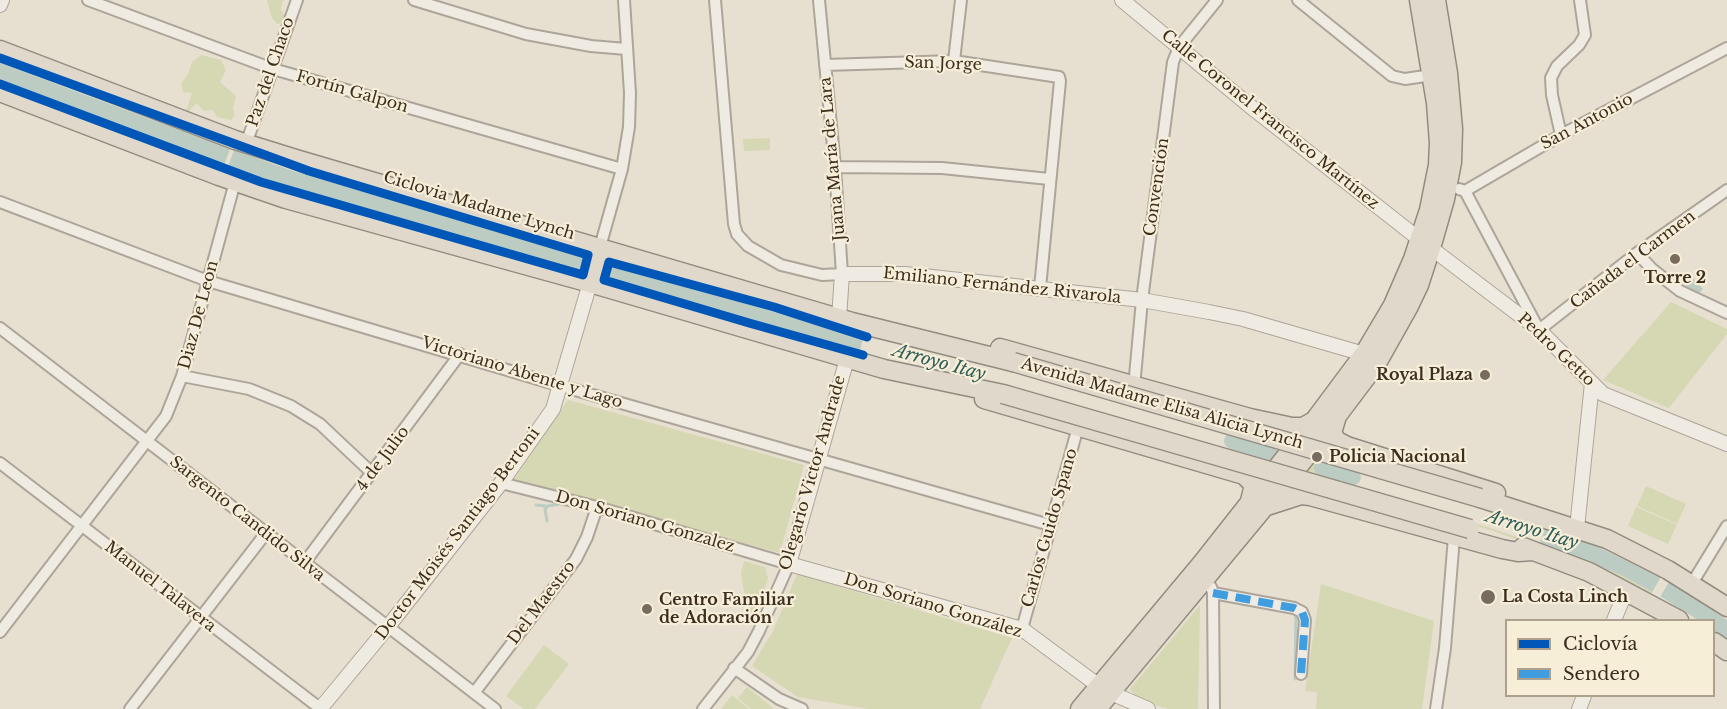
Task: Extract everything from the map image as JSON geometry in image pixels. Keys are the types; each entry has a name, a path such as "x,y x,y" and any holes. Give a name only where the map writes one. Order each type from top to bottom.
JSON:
{"highway":[{"path":"1097,709 1105,689 1202,563 1258,504 1298,454 1337,416 1393,338 1419,285 1438,165 1439,142 1432,75 1419,0"},
{"path":"935,341 968,342 998,348 1215,410 1292,427 1308,426 1364,354 1393,305 1408,270 1456,188 1452,162 1453,129 1448,73 1436,0"},
{"name":"Avenida Madame Elisa Alicia Lynch","path":"0,50 246,144 599,253 1013,362 1577,528 1629,549 1727,607"},
{"name":"Avenida Madame Elisa Alicia Lynch","path":"0,92 235,182 286,199 591,280 847,359 1003,394 1462,533 1532,551 1589,572 1675,619"},
{"path":"591,280 599,253"},
{"path":"884,369 1244,475 1254,485 1258,504 1210,584 1105,689 1080,709"},
{"path":"1337,416 1332,433 1337,441 1347,446 1495,493 1543,518"},
{"path":"1298,454 1317,417"},
{"path":"1258,504 1301,495 1310,496 1462,533"}],"street":[{"path":"0,5 2,0"},
{"name":"Fortín Galpon","path":"88,0 273,69 622,169"},
{"name":"Paz del Chaco","path":"246,144 297,0"},
{"path":"414,0 526,34 591,46 626,49"},
{"path":"599,253 627,146 630,110 624,0"},
{"name":"Emiliano Fernández Rivarola","path":"715,0 734,224 737,234 748,246 781,265 822,275 905,274 1142,300 1244,319 1364,354"},
{"name":"Juana María de Lara","path":"819,0 835,167 842,274 839,318"},
{"path":"954,61 961,0"},
{"name":"Calle Coronel Francisco Martínez","path":"1122,0 1256,111 1425,243"},
{"name":"Convención","path":"1134,387 1142,300 1173,62 1179,48 1217,0"},
{"path":"1298,0 1392,76 1405,79 1432,75"},
{"path":"1561,135 1552,95 1551,78 1557,66 1579,45 1585,35 1580,0"},
{"name":"San Antonio","path":"1456,188 1727,48"},
{"name":"San Jorge","path":"825,65 954,61 1059,77 1049,179"},
{"path":"835,167 942,168 1049,179 1040,288"},
{"name":"Diaz De Leon","path":"0,632 165,416 182,376 235,182"},
{"path":"1456,188 1539,330"},
{"name":"Cañada el Carmen","path":"1539,330 1637,253 1727,190"},
{"name":"Victoriano Abente y Lago","path":"0,202 208,281 460,354 561,386 1050,525"},
{"name":"Pedro Getto","path":"1425,243 1539,330 1603,394 1727,444"},
{"path":"1637,253 1652,269 1680,291 1727,313"},
{"name":"Doctor Moisés Santiago Bertoni","path":"320,709 501,483 553,409 591,280"},
{"name":"Sargento Candido Silva","path":"0,328 495,709"},
{"name":"4 de Julio","path":"305,562 460,354"},
{"name":"Olegario Victor Andrade","path":"703,709 748,652 789,564 847,359"},
{"path":"182,376 249,389 291,406 320,424 372,473"},
{"path":"1577,528 1592,383"},
{"name":"Carlos Guido Spano","path":"1022,629 1078,427"},
{"name":"Manuel Talavera","path":"0,463 320,709"},
{"name":"Don Soriano Gonzalez","path":"501,483 597,507 789,564"},
{"name":"Del Maestro","path":"474,693 576,559 587,537 597,507"},
{"path":"1691,585 1727,526"},
{"path":"130,709 266,533"},
{"path":"1436,709 1462,533"},
{"name":"Don Soriano González","path":"789,564 1022,629 1105,689"},
{"path":"1214,709 1210,584 1302,612 1305,620 1301,674"},
{"path":"1615,619 1626,591"},
{"path":"734,668 778,699 802,709"},
{"path":"1105,689 1148,709"}],"green space":[{"path":"267,0 285,0 282,2 281,10 285,16 281,23 277,24 272,18"},
{"path":"201,55 221,60 226,70 220,82 236,96 233,109 235,115 231,120 217,117 213,110 204,111 196,103 189,112 186,111 192,93 183,92 181,84 192,62"},
{"path":"0,56 588,251 587,256 233,150 0,62"},
{"path":"770,138 770,150 744,151 743,139"},
{"path":"1671,302 1727,329 1727,334 1669,408 1603,380"},
{"path":"568,400 804,465 780,553 514,479"},
{"path":"1315,455 1494,527 1578,557 1577,562 1493,531 1301,473"},
{"path":"1646,486 1686,504 1677,524 1637,506"},
{"path":"1636,507 1677,525 1668,544 1628,526"},
{"path":"1580,557 1619,574 1653,593 1650,598 1578,563"},
{"path":"744,561 765,567 768,578 754,621 748,617 741,573"},
{"path":"797,574 1012,638 980,709 868,709 798,697 752,666 773,631"},
{"path":"1321,584 1434,621 1422,709 1316,709 1317,692 1305,691"},
{"path":"1200,605 1198,709 1168,709 1137,699 1130,689"},
{"path":"544,645 569,664 535,709 524,709 506,696"},
{"path":"747,687 773,709 751,709 738,698"},
{"path":"732,695 749,709 721,709"}],"water":[{"path":"0,63 230,149 223,168 0,83"},
{"path":"234,150 296,172 586,257 581,273 239,174 227,169"},
{"path":"609,264 863,338 860,351 605,279"},
{"path":"1693,278 1703,289 1698,294 1684,286"},
{"path":"1334,462 1561,532 1594,545 1670,582 1727,620 1727,639 1715,632 1715,619 1696,619 1619,574"}],"pier":[{"path":"895,343 955,356 1090,392 1260,443 1250,456 999,384 889,362"},
{"path":"1331,461 1547,524 1539,545 1494,529 1326,479"},
{"path":"1662,575 1670,580 1659,599 1651,594"}],"waterway":[{"name":"Arroyo Itay","path":"1232,441 1269,452"},
{"name":"Arroyo Itay","path":"1322,468 1353,477"},
{"path":"547,521 545,509 548,506 565,503"},
{"path":"536,505 546,506"},
{"path":"1295,679 1296,613"}],"marked path":[{"path":"1213,593 1294,608 1302,612 1305,620 1301,674"}],"cycle path":[{"name":"Ciclovia Madame Lynch","path":"0,58 309,171 588,255 583,275 261,182 0,84"},
{"path":"863,355 604,280 609,262 774,307 867,337"}],"place":[{"name":"Torre 2","path":"1675,259"},
{"name":"Royal Plaza","path":"1485,375"},
{"name":"Policia Nacional","path":"1317,457"},
{"name":"La Costa Linch","path":"1488,597"},
{"name":"Centro Familiar de Adoración","path":"647,609"}]}
